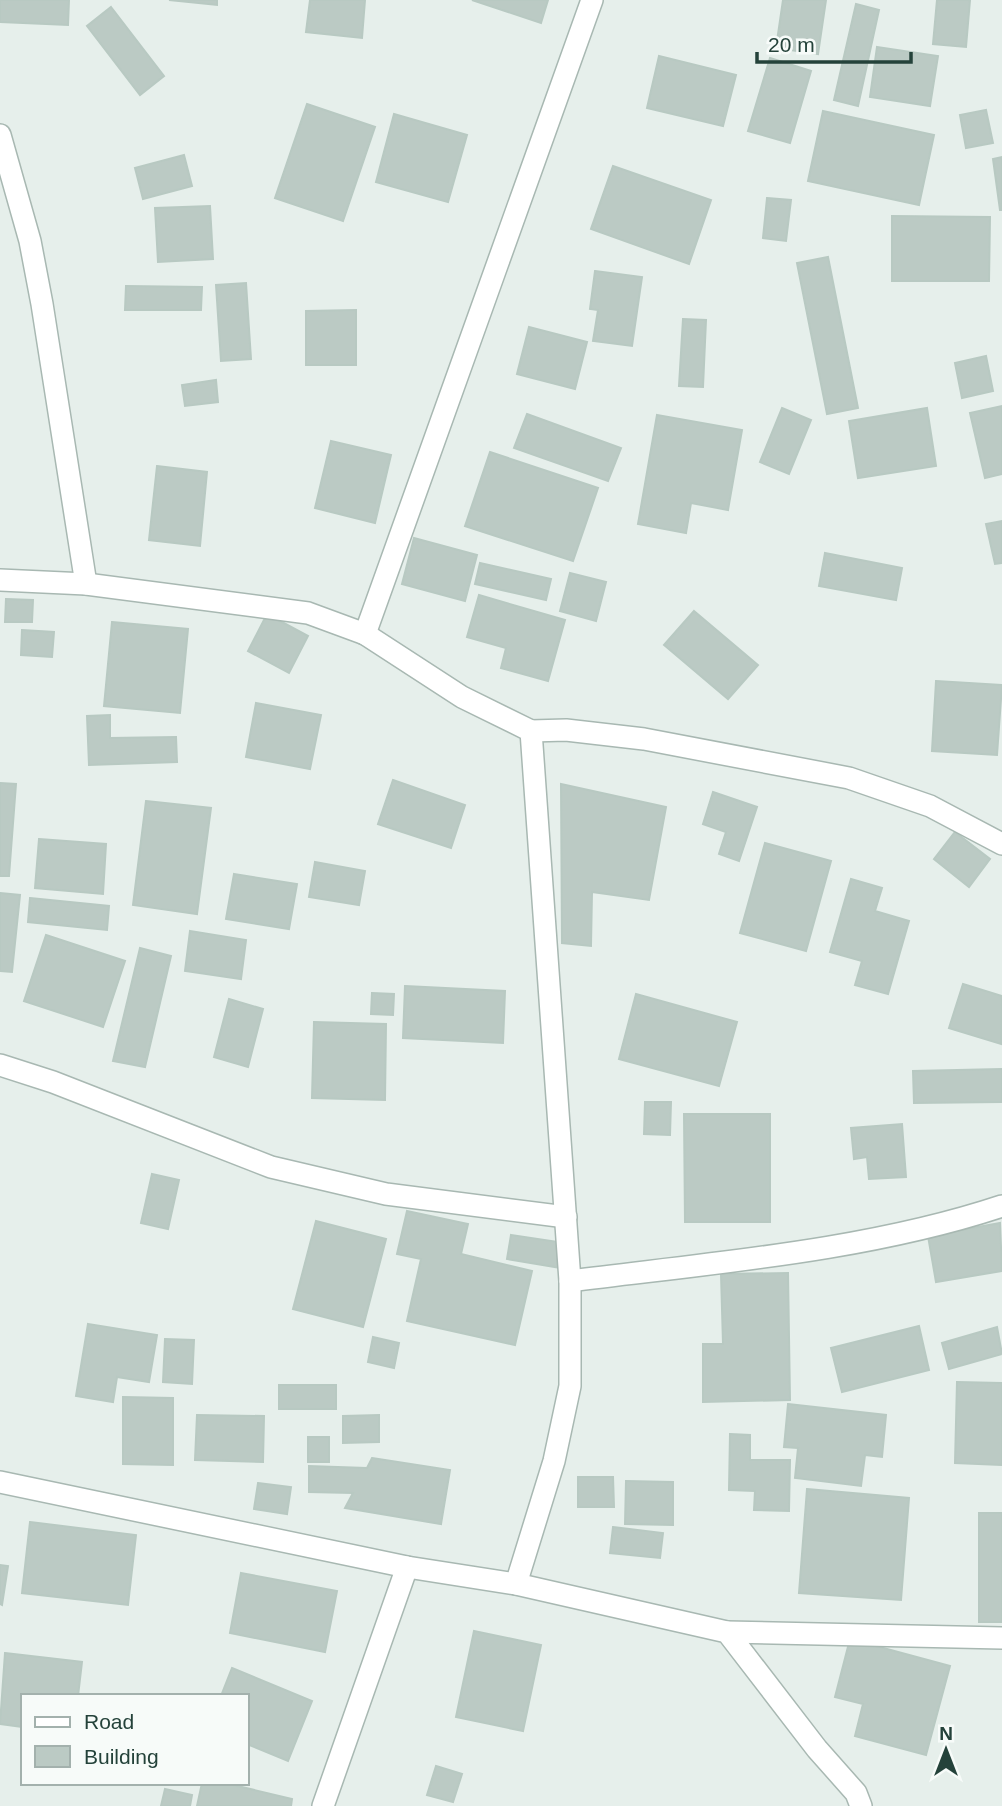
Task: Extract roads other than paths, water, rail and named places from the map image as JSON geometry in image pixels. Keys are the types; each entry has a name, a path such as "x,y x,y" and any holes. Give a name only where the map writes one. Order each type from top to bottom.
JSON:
{"street":[{"path":"365,634 592,0"},
{"path":"0,135 30,240 86,584"},
{"path":"0,580 86,584 309,613 365,634 462,697 531,731 566,730 644,739 849,778 930,806 1002,844"},
{"path":"516,1584 554,1461 570,1386 570,1280 539,880 531,731"},
{"path":"0,1065 53,1082 271,1167 386,1194 566,1217"},
{"path":"570,1280 797,1252 962,1219 1002,1206"},
{"path":"0,1482 407,1567 516,1584 727,1632 1002,1638"},
{"path":"323,1806 407,1567"},
{"path":"727,1632 817,1749 856,1793 861,1806"}]}
